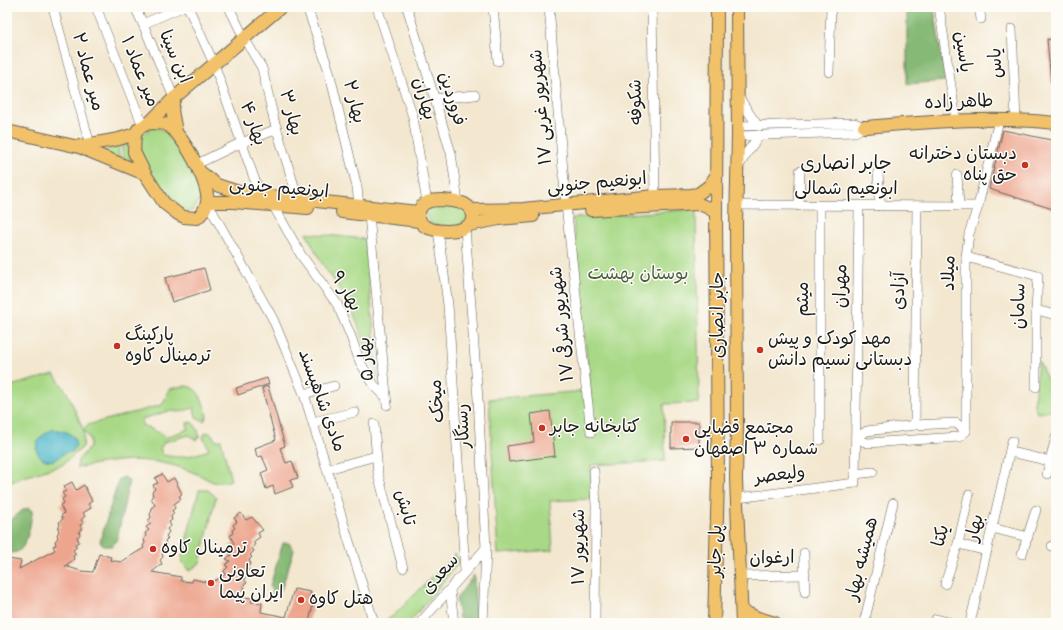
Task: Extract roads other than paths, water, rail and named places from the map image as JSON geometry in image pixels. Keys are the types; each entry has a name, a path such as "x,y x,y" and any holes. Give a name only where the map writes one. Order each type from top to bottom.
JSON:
{"main road":[{"path":"84,146 142,128 166,125 176,132 187,149 206,187 207,202 203,212 197,218 184,217 164,203 145,174 134,152 142,128 174,98 244,38 269,11 281,7"},
{"name":"جابر انصاری","path":"714,623 718,479 716,213 717,7"},
{"name":"جابر انصاری","path":"737,7 738,131 736,479 742,617"},
{"path":"174,98 172,110 176,132"},
{"name":"طاهر زاده","path":"864,127 956,120 999,120 1056,123"},
{"path":"7,131 84,146 145,174"},
{"path":"717,132 738,131"},
{"name":"ابونعیم جنوبی","path":"197,168 217,185 242,193 359,206 419,216"},
{"name":"ابونعیم جنوبی","path":"438,230 445,231 462,229 467,226 499,219 567,208 655,196 698,194 709,186 716,176"},
{"path":"438,230 426,227 419,216 423,204 432,200 463,203 472,210 474,218 467,226"},
{"name":"ابونعیم جنوبی","path":"207,202 273,205 369,215 419,216"},
{"name":"ابونعیم جنوبی","path":"472,210 699,204 716,213"},
{"name":"پل جابر","path":"718,479 720,623"},
{"name":"پل جابر","path":"734,623 736,479"},
{"path":"742,617 758,618 775,623"}],"street":[{"name":"میر عماد ۲","path":"53,7 84,146"},
{"name":"میر عماد ۱","path":"96,7 142,128"},
{"name":"ابن سینا","path":"135,7 174,98"},
{"path":"143,24 182,7"},
{"name":"بهار ۴","path":"188,7 214,64 260,195"},
{"name":"بهار ۳","path":"229,7 244,38 262,68 277,129 298,199"},
{"name":"بهار ۲","path":"307,7 329,71 357,187 359,206"},
{"name":"بهاران","path":"377,7 413,117 427,203"},
{"name":"فروردین","path":"407,7 451,152 458,195 456,202"},
{"path":"493,7 498,61"},
{"name":"۱۷ شهریور غربی","path":"549,7 567,208"},
{"name":"شکوفه","path":"652,7 655,196"},
{"path":"829,72 830,7"},
{"path":"979,7 981,19"},
{"name":"یاسین","path":"940,13 956,120"},
{"name":"یاس","path":"1012,29 1016,121"},
{"path":"435,99 475,95"},
{"path":"738,95 759,131"},
{"name":"میلاد","path":"966,431 966,257 968,234 978,206 999,120"},
{"path":"738,131 855,132 864,127"},
{"path":"197,168 242,143 277,129"},
{"path":"737,169 759,131"},
{"path":"799,206 800,171"},
{"path":"878,172 880,206"},
{"path":"957,175 959,206"},
{"name":"مادی شاهپسند","path":"207,202 273,319 304,394 374,623"},
{"name":"بهار ۹","path":"273,205 302,255 337,304 360,362 374,385 387,401"},
{"name":"ابونعیم شمالی","path":"737,206 978,206"},
{"name":"میثم","path":"820,206 820,440"},
{"name":"مهران","path":"856,438 859,206"},
{"name":"آزادی","path":"917,206 919,425 924,439"},
{"name":"۱۷ شهریور شرقی","path":"567,208 591,432"},
{"name":"بهار ۵","path":"369,215 387,401"},
{"name":"رستگار","path":"467,226 478,391 486,548 483,623"},
{"name":"میخک","path":"438,230 448,305 465,571"},
{"name":"سامان","path":"966,257 1038,276 1036,310 1036,387"},
{"path":"1036,310 1056,315"},
{"path":"304,394 334,386"},
{"path":"313,422 355,412"},
{"path":"956,423 966,431 959,437 890,442 867,443 856,438 867,431 919,425 956,423"},
{"name":"تابش","path":"374,424 378,474 403,568"},
{"path":"889,428 890,442"},
{"path":"1047,474 1056,437"},
{"path":"856,438 855,474 873,472"},
{"name":"بهار","path":"970,623 1012,441"},
{"path":"1010,452 1050,461"},
{"path":"328,469 376,456"},
{"name":"۱۷ شهریور","path":"594,471 596,506 595,623"},
{"name":"ولیعصر","path":"737,498 855,483 855,474"},
{"name":"یکتا","path":"945,584 958,544 969,495"},
{"name":"همیشه بهار","path":"864,623 893,503"},
{"path":"1022,554 1036,510"},
{"path":"992,528 1028,537"},
{"path":"958,544 987,551"},
{"name":"سعدی","path":"420,623 486,548"},
{"path":"804,553 805,592"},
{"name":"ارغوان","path":"740,576 804,574"},
{"path":"450,590 454,623"},
{"path":"936,619 952,623"}],"water":[{"path":"54,429 67,432 74,437 76,445 72,452 64,453 57,459 50,461 39,455 36,449 38,442 43,435"}],"place":[{"name":"دبستان دخترانه حق پناه","path":"1025,165"},
{"name":"پارکینگ ترمینال کاوه","path":"117,346"},
{"name":"مهد کودک و پیش دبستانی نسیم دانش","path":"760,350"},
{"name":"کتابخانه جابر","path":"542,428"},
{"name":"مجتمع قضایی شماره ۳ اصفهان","path":"686,439"},
{"name":"ترمینال کاوه","path":"153,549"},
{"name":"تعاونی ایران پیما","path":"211,583"},
{"name":"هتل کاوه","path":"301,600"}],"district":[{"name":"جابر انصاری","path":"846,164"}],"park label":[{"name":"بوستان بهشت","path":"638,275"}]}
